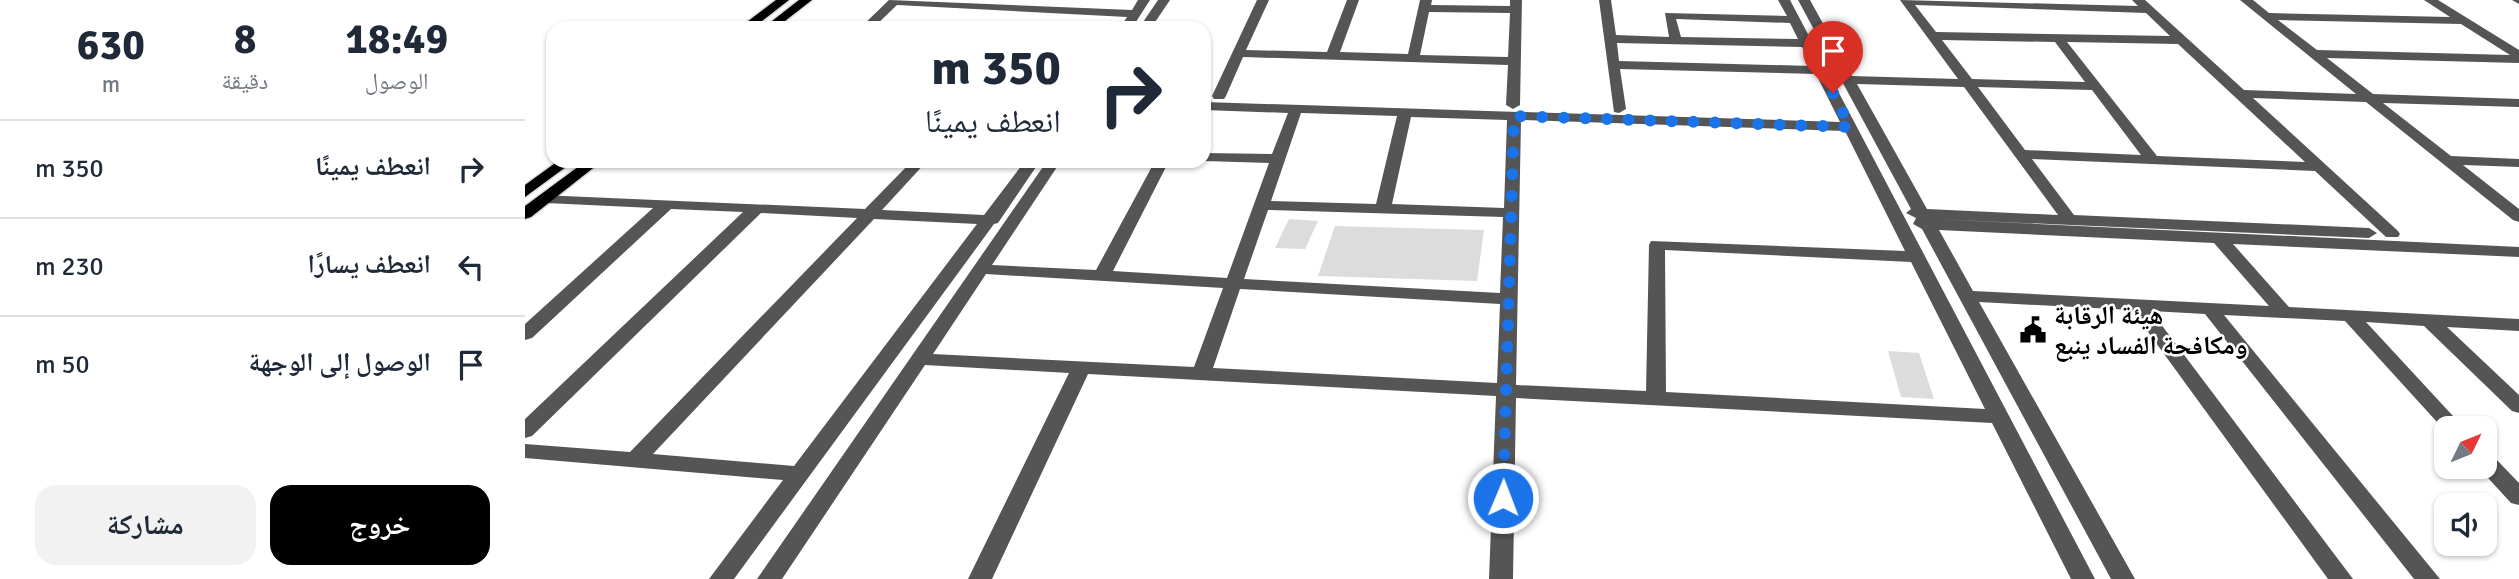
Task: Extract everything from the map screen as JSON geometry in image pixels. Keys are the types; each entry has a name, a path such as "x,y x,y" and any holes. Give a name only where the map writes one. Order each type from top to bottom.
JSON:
{"main road":[{"path":"754,21 783,0"},
{"path":"778,21 806,0"},
{"path":"525,192 558,168"},
{"path":"525,214 586,168"}],"street":[{"path":"1130,21 1144,0"},
{"path":"1150,21 1164,0"},
{"path":"1219,96 1263,0"},
{"path":"1332,56 1353,0"},
{"path":"1605,0 1619,109"},
{"path":"1784,0 2083,579"},
{"path":"1804,0 2123,579"},
{"path":"1907,0 2143,5 2392,234"},
{"path":"1907,0 2069,219"},
{"path":"2246,0 2519,217"},
{"path":"2431,0 2519,57"},
{"path":"873,21 894,1 1062,5 1134,14"},
{"path":"1413,58 1425,4 1516,5 1501,579"},
{"path":"1676,40 1669,15 1795,20"},
{"path":"2266,16 2465,21"},
{"path":"1933,36 2181,40"},
{"path":"2058,38 2153,160"},
{"path":"1609,39 1807,43"},
{"path":"1239,54 1514,61"},
{"path":"2314,54 2519,57"},
{"path":"1613,65 1821,69"},
{"path":"1848,80 2095,86"},
{"path":"2239,94 2519,103"},
{"path":"1211,95 1349,105 1847,121"},
{"path":"1211,106 1296,108 1349,105 1405,112 1619,109 1847,121"},
{"path":"1201,374 1296,108"},
{"path":"1383,209 1405,112"},
{"path":"2021,154 2319,167"},
{"path":"1211,157 1278,159"},
{"path":"2448,160 2519,163"},
{"path":"635,460 914,168"},
{"path":"722,579 1028,168"},
{"path":"769,579 1049,168"},
{"path":"1102,276 1158,168"},
{"path":"546,198 992,220"},
{"path":"525,334 666,205"},
{"path":"1261,205 1511,213"},
{"path":"525,431 756,209"},
{"path":"1897,217 2220,239 2519,252"},
{"path":"1925,219 2069,219 2519,240"},
{"path":"2220,239 2284,313"},
{"path":"1656,398 1657,245 1918,257"},
{"path":"980,269 1509,299"},
{"path":"1967,296 2519,325"},
{"path":"2137,305 2341,579"},
{"path":"2210,309 2428,579"},
{"path":"2350,316 2443,416"},
{"path":"2430,321 2519,406"},
{"path":"919,359 2000,417"},
{"path":"980,579 1081,368"},
{"path":"525,451 799,474"},
{"path":"2497,474 2519,497"}],"shaded area":[{"path":"1289,219 1318,221 1305,249 1275,248"},
{"path":"1335,226 1484,230 1477,281 1318,276"},
{"path":"1888,351 1919,353 1934,399 1901,397"}],"place":[{"name":"هيئة الرقابة ومكافحة الفساد ينبع","path":"2033,330"}],"route":[{"path":"1503,498 1514,116 1850,127 1833,93"}]}
